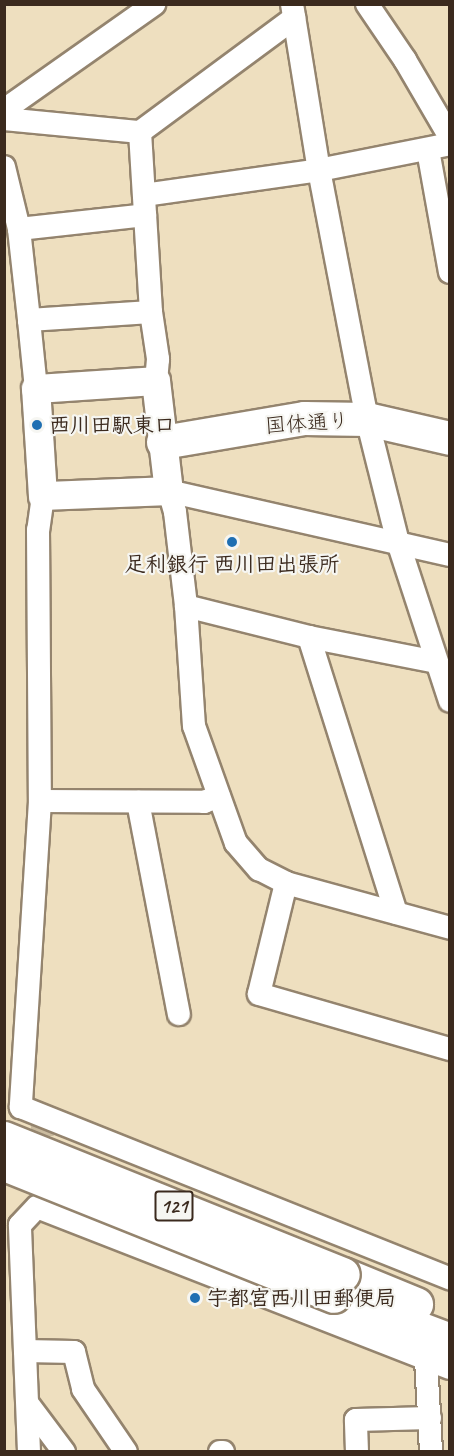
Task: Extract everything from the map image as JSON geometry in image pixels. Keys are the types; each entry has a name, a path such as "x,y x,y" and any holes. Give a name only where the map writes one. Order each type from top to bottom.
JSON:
{"main road":[{"name":"国体通り","path":"163,442 304,418 367,419 450,438"},
{"name":"121","path":"4,1138 339,1285 438,1350"},
{"name":"121","path":"4,1164 339,1285 450,1317"}],"street":[{"path":"4,110 154,4"},
{"path":"367,4 405,60 450,137"},
{"path":"4,119 140,132 293,11 319,170 367,419 398,542 450,701"},
{"path":"140,132 152,312 158,359 156,381 186,606 194,726 237,843 259,869 286,883 450,928"},
{"path":"19,229 439,147 450,272"},
{"path":"4,166 19,229 36,389 43,496 38,530 40,801 21,1107 450,1279"},
{"path":"29,320 152,312"},
{"path":"36,389 156,381"},
{"path":"43,496 169,491 450,555"},
{"path":"186,606 309,637 437,662"},
{"path":"309,637 396,913"},
{"path":"40,801 204,802 219,796"},
{"path":"138,802 179,1014"},
{"path":"286,883 259,994 449,1046"},
{"path":"29,1452 20,1225 37,1207 438,1350 450,1368"},
{"path":"430,1452 430,1418 438,1350"},
{"path":"25,1352 74,1352 83,1389 126,1452"},
{"path":"28,1404 64,1452"},
{"path":"357,1452 356,1420 430,1418"}],"tunnel":[{"path":"41,1115 45,1165"}],"place":[{"name":"西川田駅東口","path":"37,425"},
{"name":"足利銀行 西川田出張所","path":"232,542"},
{"name":"宇都宮西川田郵便局","path":"195,1298"}]}
